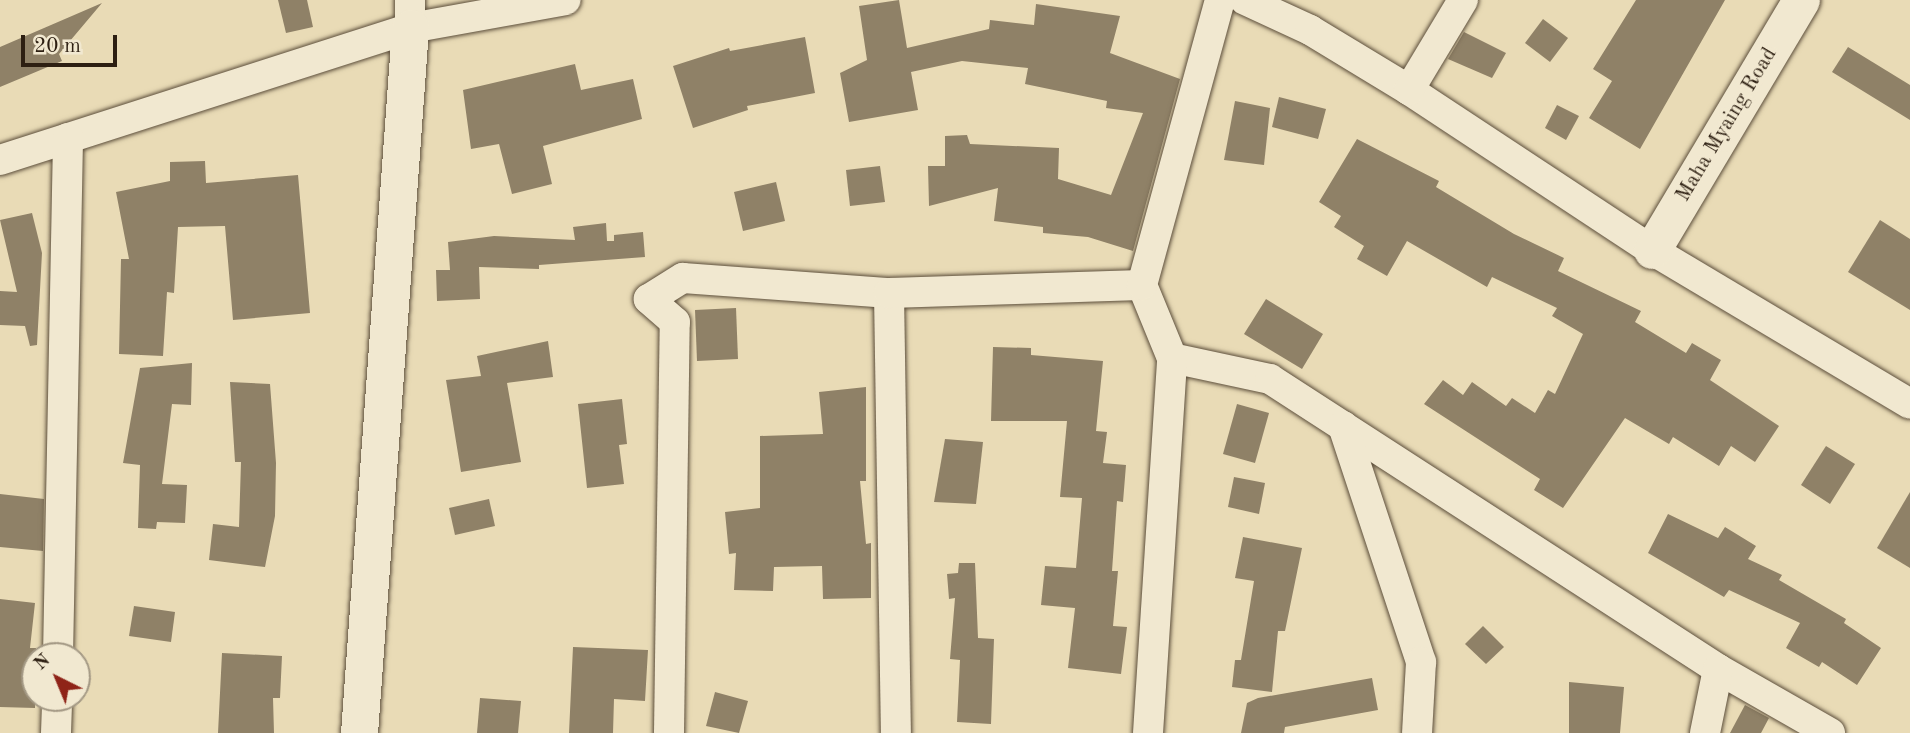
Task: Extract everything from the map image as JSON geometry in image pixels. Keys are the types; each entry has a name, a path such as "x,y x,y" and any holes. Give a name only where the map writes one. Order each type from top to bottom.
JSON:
{"street":[{"path":"0,160 410,14 565,0"},
{"path":"1148,733 1172,358 1142,285 1220,0"},
{"path":"1245,0 1310,30 1409,90 1652,250 1910,404"},
{"path":"1409,90 1463,0"},
{"name":"Maha Myaing Road","path":"1652,250 1801,0"},
{"path":"359,733 410,14"},
{"path":"58,642 68,138"},
{"path":"669,733 675,322 649,299 683,278 889,293 1142,285"},
{"path":"889,293 896,733"},
{"path":"1172,358 1270,379 1718,669 1830,733"},
{"path":"1343,426 1421,662 1416,733"},
{"path":"1705,733 1718,669"},
{"path":"56,733 57,712"}],"building":[{"path":"278,0 307,0 313,27 286,33"},
{"path":"899,0 907,48 989,29 990,20 1034,25 1036,4 1120,16 1110,53 1180,79 1133,251 1088,237 1043,233 1043,227 994,221 998,188 929,206 928,166 945,166 945,136 967,135 970,144 1059,148 1058,179 1111,195 1143,113 1106,108 1107,101 1025,84 1028,68 962,61 911,72 918,110 849,122 840,73 867,60 859,6"},
{"path":"1636,0 1725,0 1640,149 1589,118 1612,81 1593,69"},
{"path":"102,3 59,54 62,61 0,87 0,47"},
{"path":"1543,19 1568,38 1550,62 1525,43"},
{"path":"1464,32 1506,53 1492,78 1448,59"},
{"path":"805,37 815,93 747,106 748,110 693,128 673,66 729,48 730,51"},
{"path":"1848,47 1910,85 1910,120 1832,72"},
{"path":"575,64 581,90 633,79 642,119 543,146 552,184 512,194 499,144 471,149 463,90"},
{"path":"1279,97 1326,109 1318,139 1272,127"},
{"path":"1235,101 1270,108 1264,165 1224,160"},
{"path":"1557,105 1579,116 1566,140 1545,128"},
{"path":"1357,139 1439,181 1436,187 1514,234 1564,258 1558,271 1641,311 1635,322 1686,353 1692,343 1721,360 1710,380 1779,426 1755,462 1731,446 1719,466 1673,437 1669,444 1625,418 1563,508 1534,490 1540,479 1424,404 1443,380 1463,395 1472,382 1506,406 1512,398 1535,413 1548,390 1555,394 1583,334 1552,316 1557,308 1492,277 1487,287 1407,241 1387,276 1357,259 1364,246 1334,227 1341,216 1319,202"},
{"path":"205,161 206,183 298,175 310,313 233,320 225,226 178,227 174,293 167,292 163,356 119,354 121,259 129,259 116,192 170,181 170,162"},
{"path":"880,166 885,202 850,206 846,170"},
{"path":"776,182 785,221 743,231 734,192"},
{"path":"32,213 42,253 37,345 30,346 25,326 0,325 0,291 17,292 0,220"},
{"path":"1880,220 1910,239 1910,310 1848,272"},
{"path":"606,223 607,241 614,241 614,235 643,232 645,257 539,265 539,269 479,267 480,299 437,301 436,270 450,270 448,242 494,236 575,240 573,227"},
{"path":"1266,299 1323,334 1302,369 1244,334"},
{"path":"736,308 738,359 697,361 695,310"},
{"path":"548,341 553,377 507,383 521,462 461,472 446,380 481,376 477,356"},
{"path":"993,347 1031,348 1031,355 1103,361 1096,431 1107,432 1103,463 1126,465 1123,502 1117,501 1112,571 1118,571 1113,626 1127,627 1121,674 1068,668 1075,608 1041,605 1045,566 1076,568 1082,498 1060,497 1067,421 991,421"},
{"path":"192,363 191,405 172,404 162,484 187,485 185,523 157,522 156,529 138,528 140,465 123,463 140,368"},
{"path":"230,382 270,384 276,463 275,516 265,567 209,560 213,524 239,527 241,462 235,462"},
{"path":"866,387 866,481 860,481 866,544 871,543 871,598 823,599 822,566 774,567 773,591 734,590 736,553 729,554 725,512 760,508 760,436 823,434 819,392"},
{"path":"622,399 627,444 619,445 624,484 587,488 578,404"},
{"path":"1237,404 1269,413 1255,463 1223,454"},
{"path":"945,439 983,442 976,504 934,502"},
{"path":"1826,446 1855,464 1830,504 1801,485"},
{"path":"1234,477 1265,483 1259,514 1228,507"},
{"path":"1910,492 1910,568 1877,548"},
{"path":"0,494 44,499 43,551 0,547"},
{"path":"489,499 495,526 455,535 449,508"},
{"path":"1668,514 1718,538 1725,527 1756,546 1748,559 1782,575 1779,580 1846,619 1844,623 1881,648 1857,685 1822,662 1819,667 1786,648 1800,623 1729,590 1724,597 1648,553"},
{"path":"1243,537 1302,548 1285,631 1278,631 1272,692 1232,687 1235,660 1241,660 1254,581 1235,578"},
{"path":"959,563 975,563 978,638 994,639 991,724 957,722 960,660 950,659 955,598 949,599 947,574 958,573"},
{"path":"0,599 35,603 31,642 21,642 21,708 0,707"},
{"path":"134,606 175,612 171,642 129,636"},
{"path":"1483,626 1504,647 1486,664 1465,644"},
{"path":"573,647 648,650 645,701 614,699 613,733 569,733"},
{"path":"222,653 282,656 280,698 273,698 274,733 218,733"},
{"path":"1372,678 1378,710 1285,727 1284,733 1241,733 1247,703 1258,698"},
{"path":"1569,682 1624,687 1620,733 1569,733"},
{"path":"715,692 748,701 739,733 706,726"},
{"path":"480,698 521,701 518,733 477,733"},
{"path":"1745,705 1769,718 1761,733 1730,733"}]}
